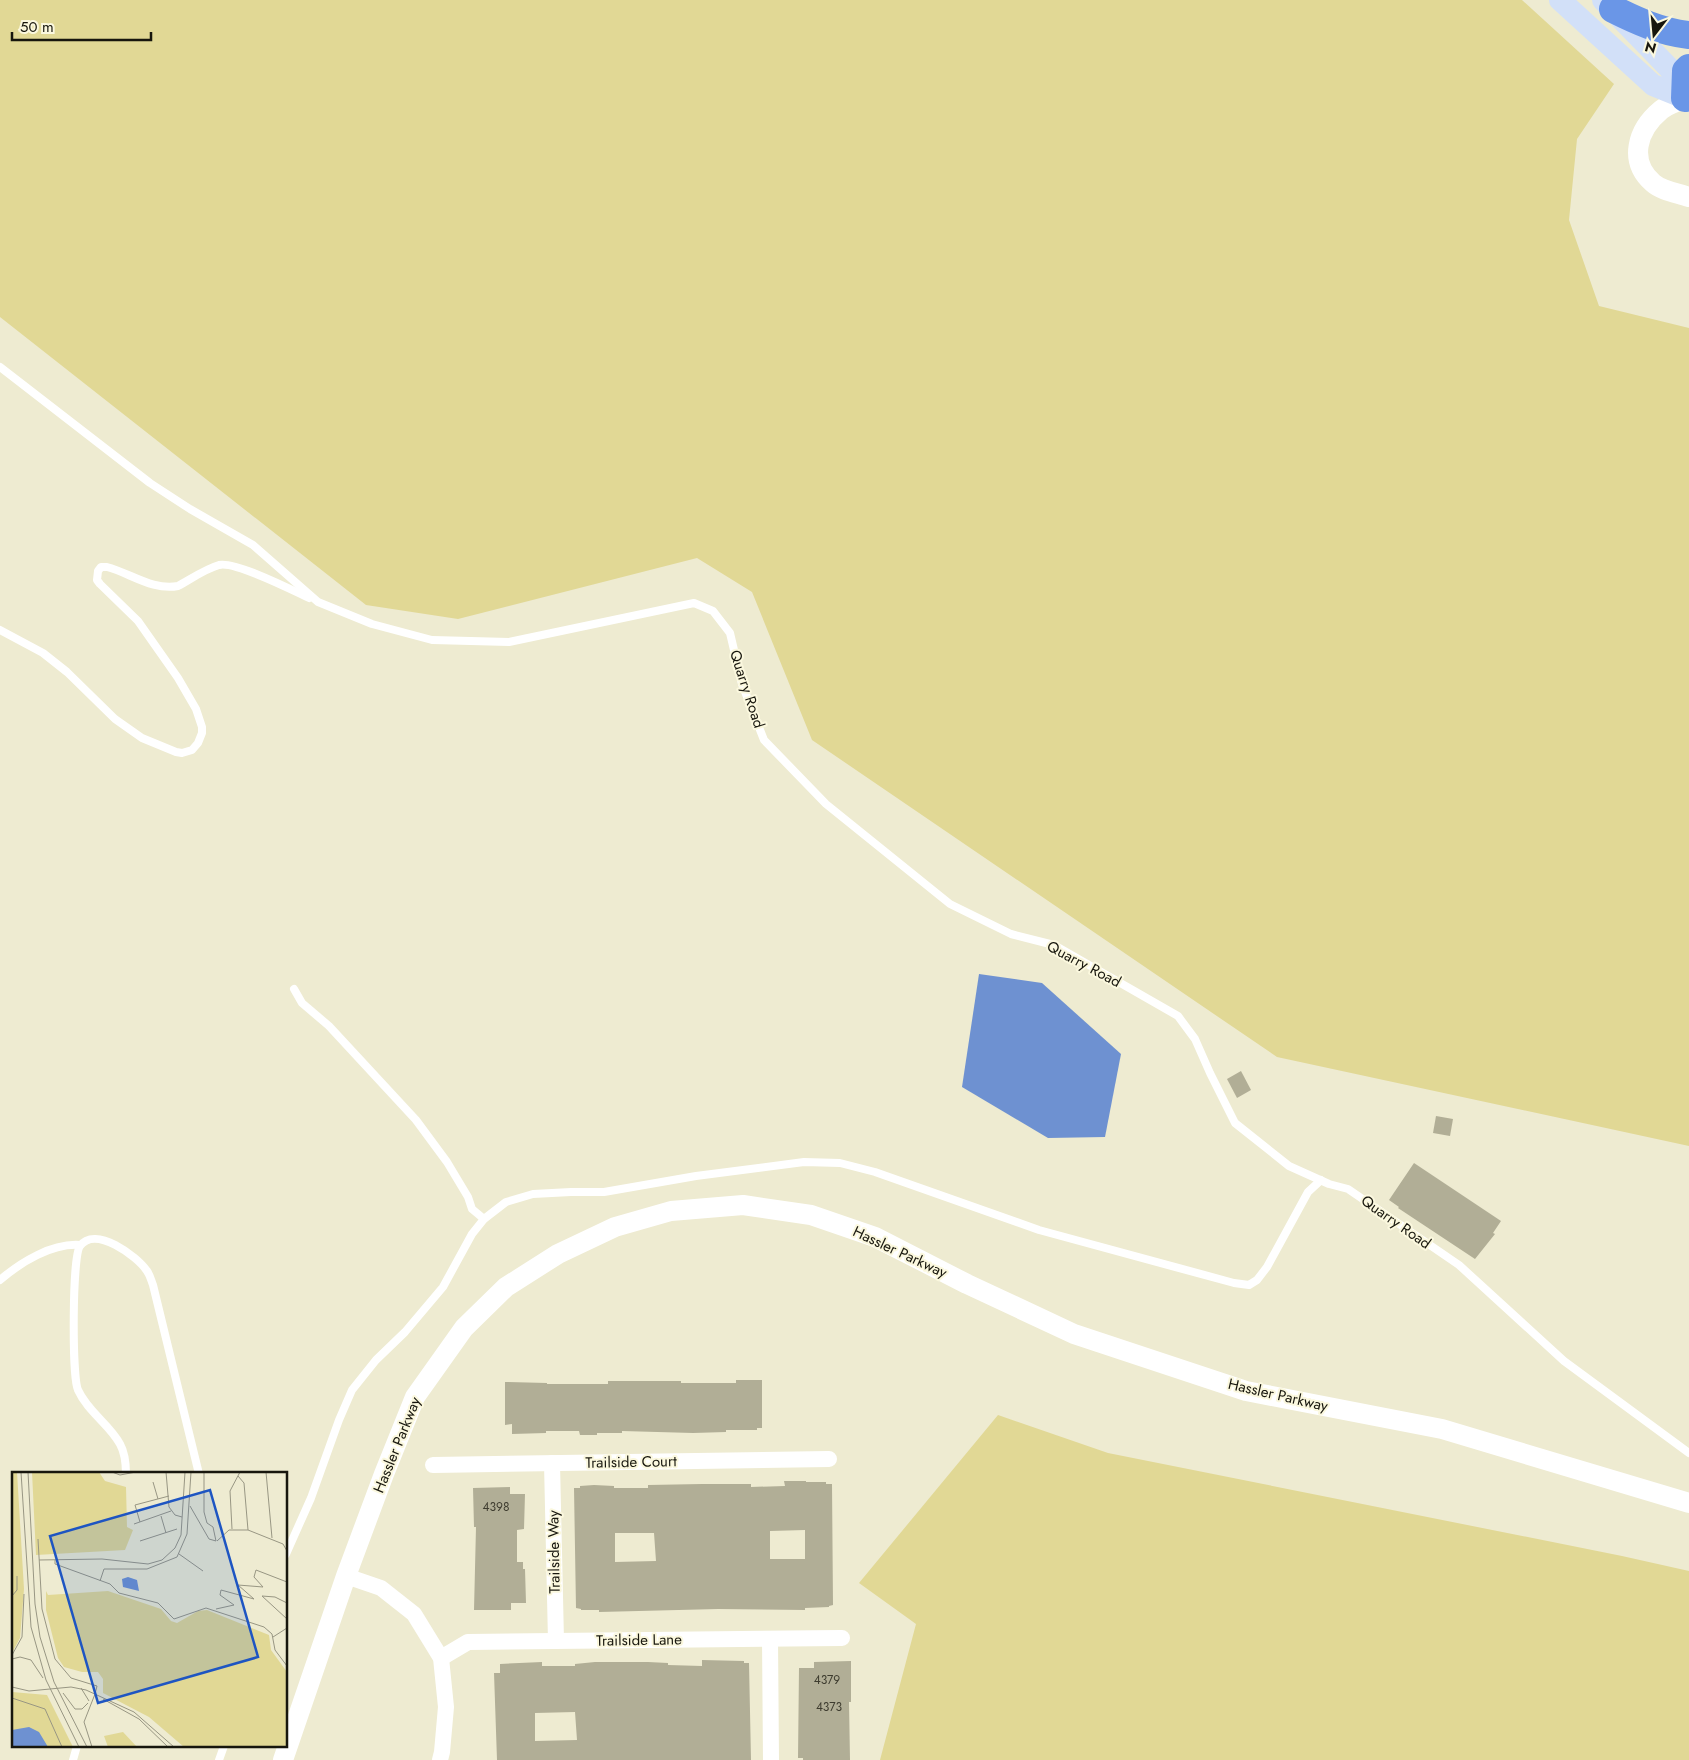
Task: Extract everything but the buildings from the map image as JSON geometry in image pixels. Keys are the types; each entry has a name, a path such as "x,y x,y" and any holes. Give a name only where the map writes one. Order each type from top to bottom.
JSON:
{"highway":[{"path":"1608,5 1660,30 1689,35"},
{"path":"1688,98 1686,71 1689,68"}],"main road":[{"path":"1560,0 1653,84 1688,98"},
{"path":"1608,5 1670,69 1688,98"}],"street":[{"path":"1688,98 1661,110 1640,136 1636,151 1643,171 1654,184 1689,197"},
{"name":"Hassler Parkway","path":"288,1745 346,1576 415,1397 464,1328 506,1287 558,1254 614,1227 671,1210 743,1205 811,1215 876,1237 967,1284 1074,1334 1246,1390 1442,1429 1689,1502"},
{"name":"Trailside Court","path":"433,1465 828,1459"},
{"name":"Trailside Way","path":"552,1463 556,1641"},
{"path":"346,1576 381,1588 414,1614 441,1658 446,1707 440,1760"},
{"path":"770,1638 771,1760"},
{"name":"Trailside Lane","path":"441,1658 468,1642 842,1638"},
{"name":"Hassler Parkway","path":"283,1760 287,1748"}],"lane":[{"path":"0,367 150,483 190,509 253,545 318,602"},
{"name":"Quarry Road","path":"0,630 43,653 67,672 115,719 142,738 182,753 192,750 202,733 196,709 178,678 138,621 100,584 96,575 101,567 107,567 163,587 178,586 221,565 247,570 372,624 432,640 509,642 694,602 713,610 730,633 742,684 764,740 826,804 950,904 1010,934 1054,945 1178,1016 1195,1039 1235,1123 1289,1166 1348,1189 1459,1265 1564,1361 1689,1453"},
{"path":"294,989 302,1003 328,1026 416,1120 448,1162 468,1197 472,1209 484,1219"},
{"path":"288,1550 311,1498 339,1420 352,1390 376,1360 405,1332 443,1287 472,1234 484,1219 506,1202 533,1194 604,1192 696,1176 804,1162 840,1163 883,1175 1039,1230 1234,1283 1249,1285 1257,1280 1272,1258 1308,1192 1321,1180"},
{"path":"126,1472 121,1445 85,1403 77,1388 74,1298 76,1253 80,1245 88,1240 100,1239 125,1251 147,1271 153,1285 199,1472"},
{"path":"0,1280 26,1262 53,1248 80,1245"},
{"path":"219,1760 223,1748"}],"shaded area":[{"path":"0,0 1522,0 1614,84 1577,139 1569,220 1599,306 1689,328 1689,1146 1277,1057 812,740 752,592 697,558 458,619 366,605 0,317"},
{"path":"998,1415 1108,1453 1689,1571 1689,1760 880,1760 916,1624 859,1583"}],"water":[{"path":"979,974 1042,983 1121,1054 1105,1137 1048,1138 962,1087"}]}
